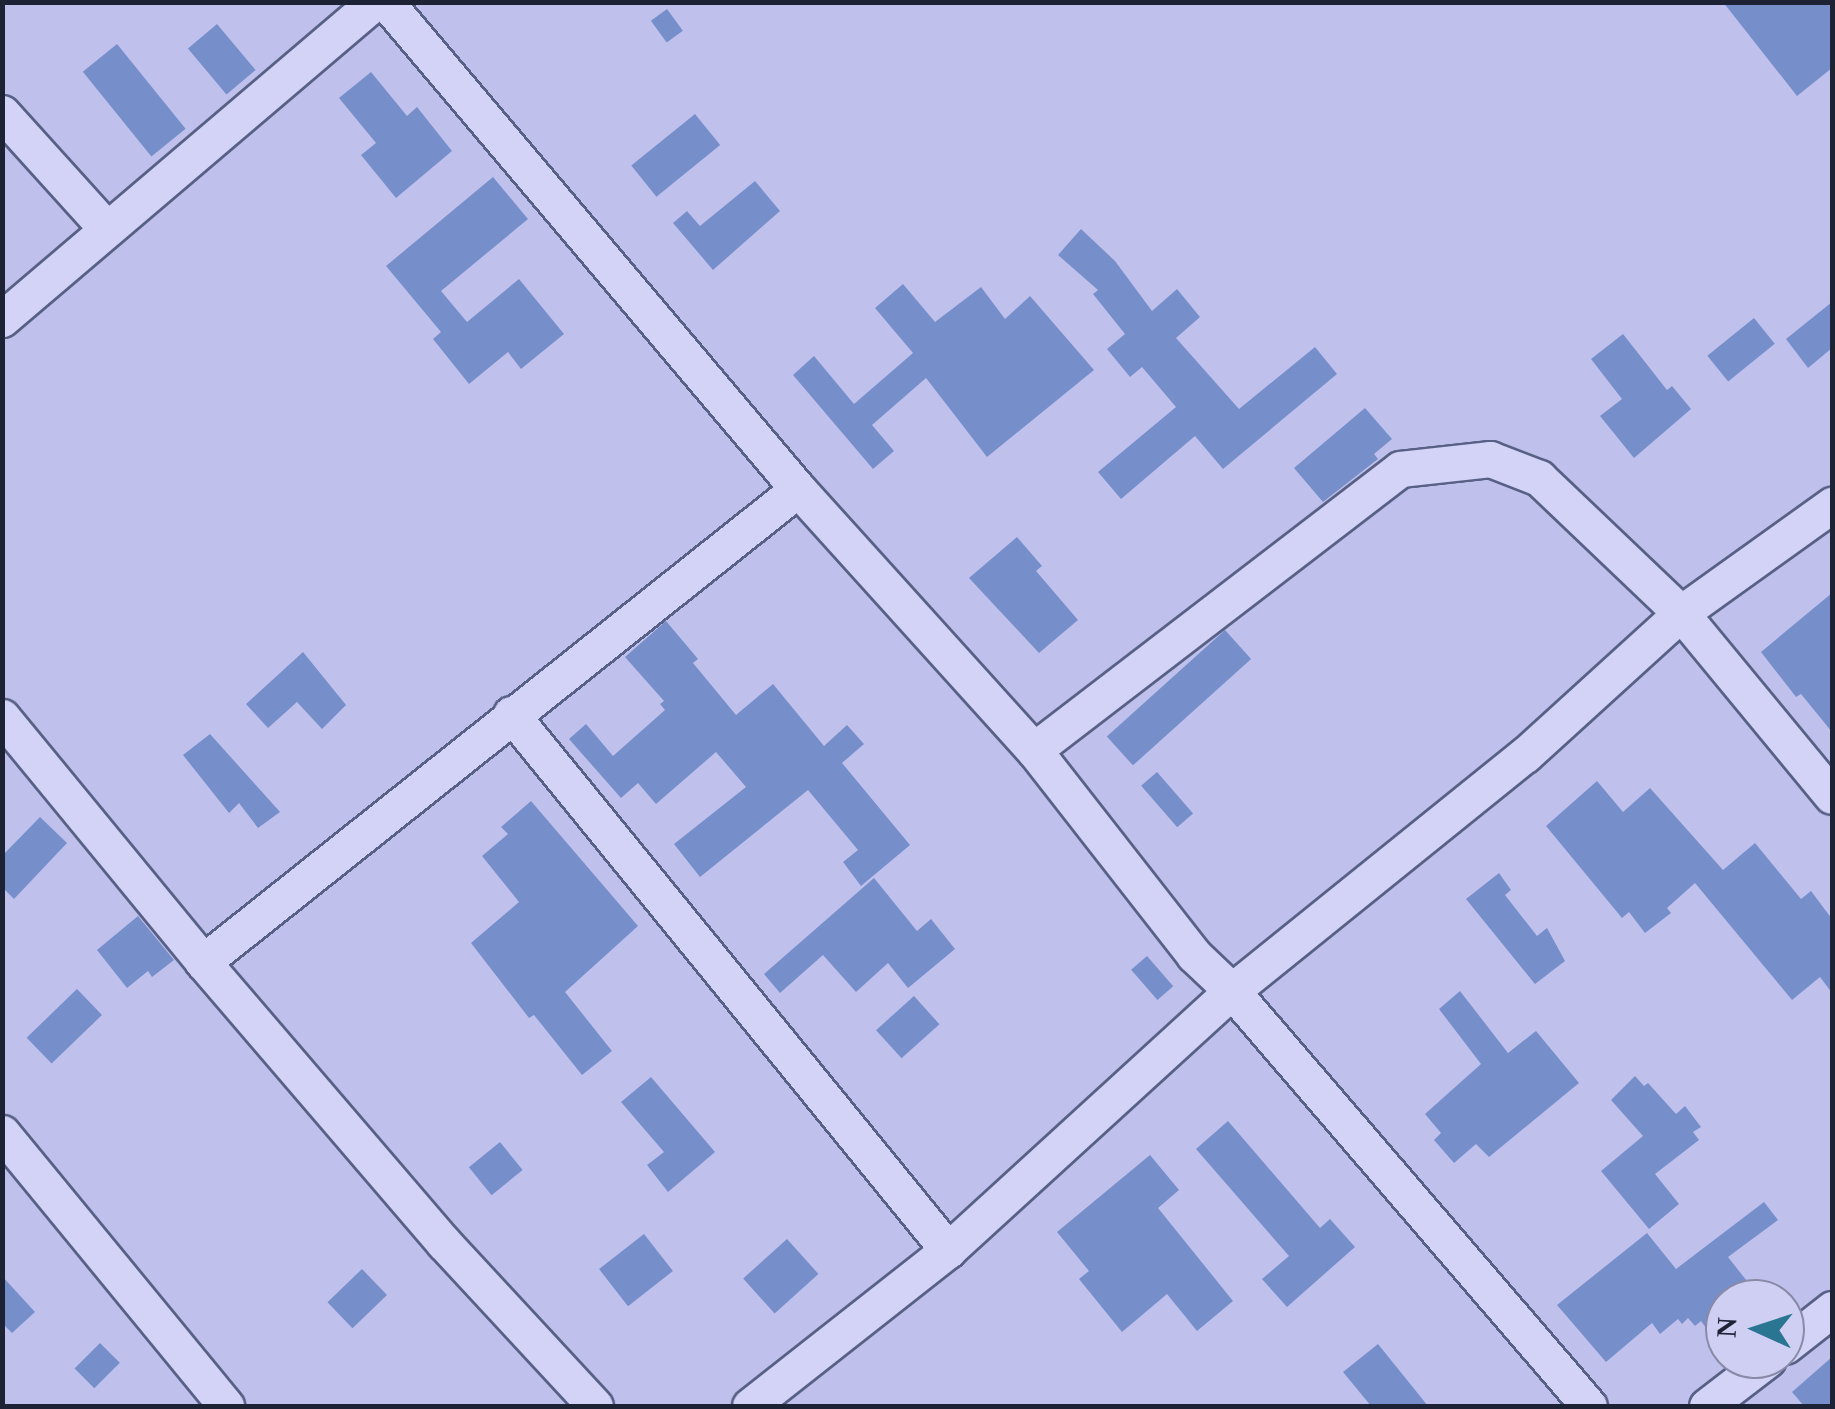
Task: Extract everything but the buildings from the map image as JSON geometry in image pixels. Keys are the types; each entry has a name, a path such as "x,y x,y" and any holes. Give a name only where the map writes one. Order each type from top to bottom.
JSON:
{"street":[{"path":"2,319 374,2"},
{"path":"386,2 798,489 1034,750 1194,955 1232,991 1589,1406"},
{"path":"2,113 106,228"},
{"path":"1034,750 1400,469 1490,459 1539,478 1681,613 1832,796"},
{"path":"203,962 798,489"},
{"path":"750,1406 948,1250 1232,991 1525,754 1681,613 1832,504"},
{"path":"511,714 948,1250"},
{"path":"2,717 203,962 444,1242 595,1406"},
{"path":"2,1133 226,1406"},
{"path":"1805,1330 1832,1309"},
{"path":"1708,1406 1742,1379"}]}
